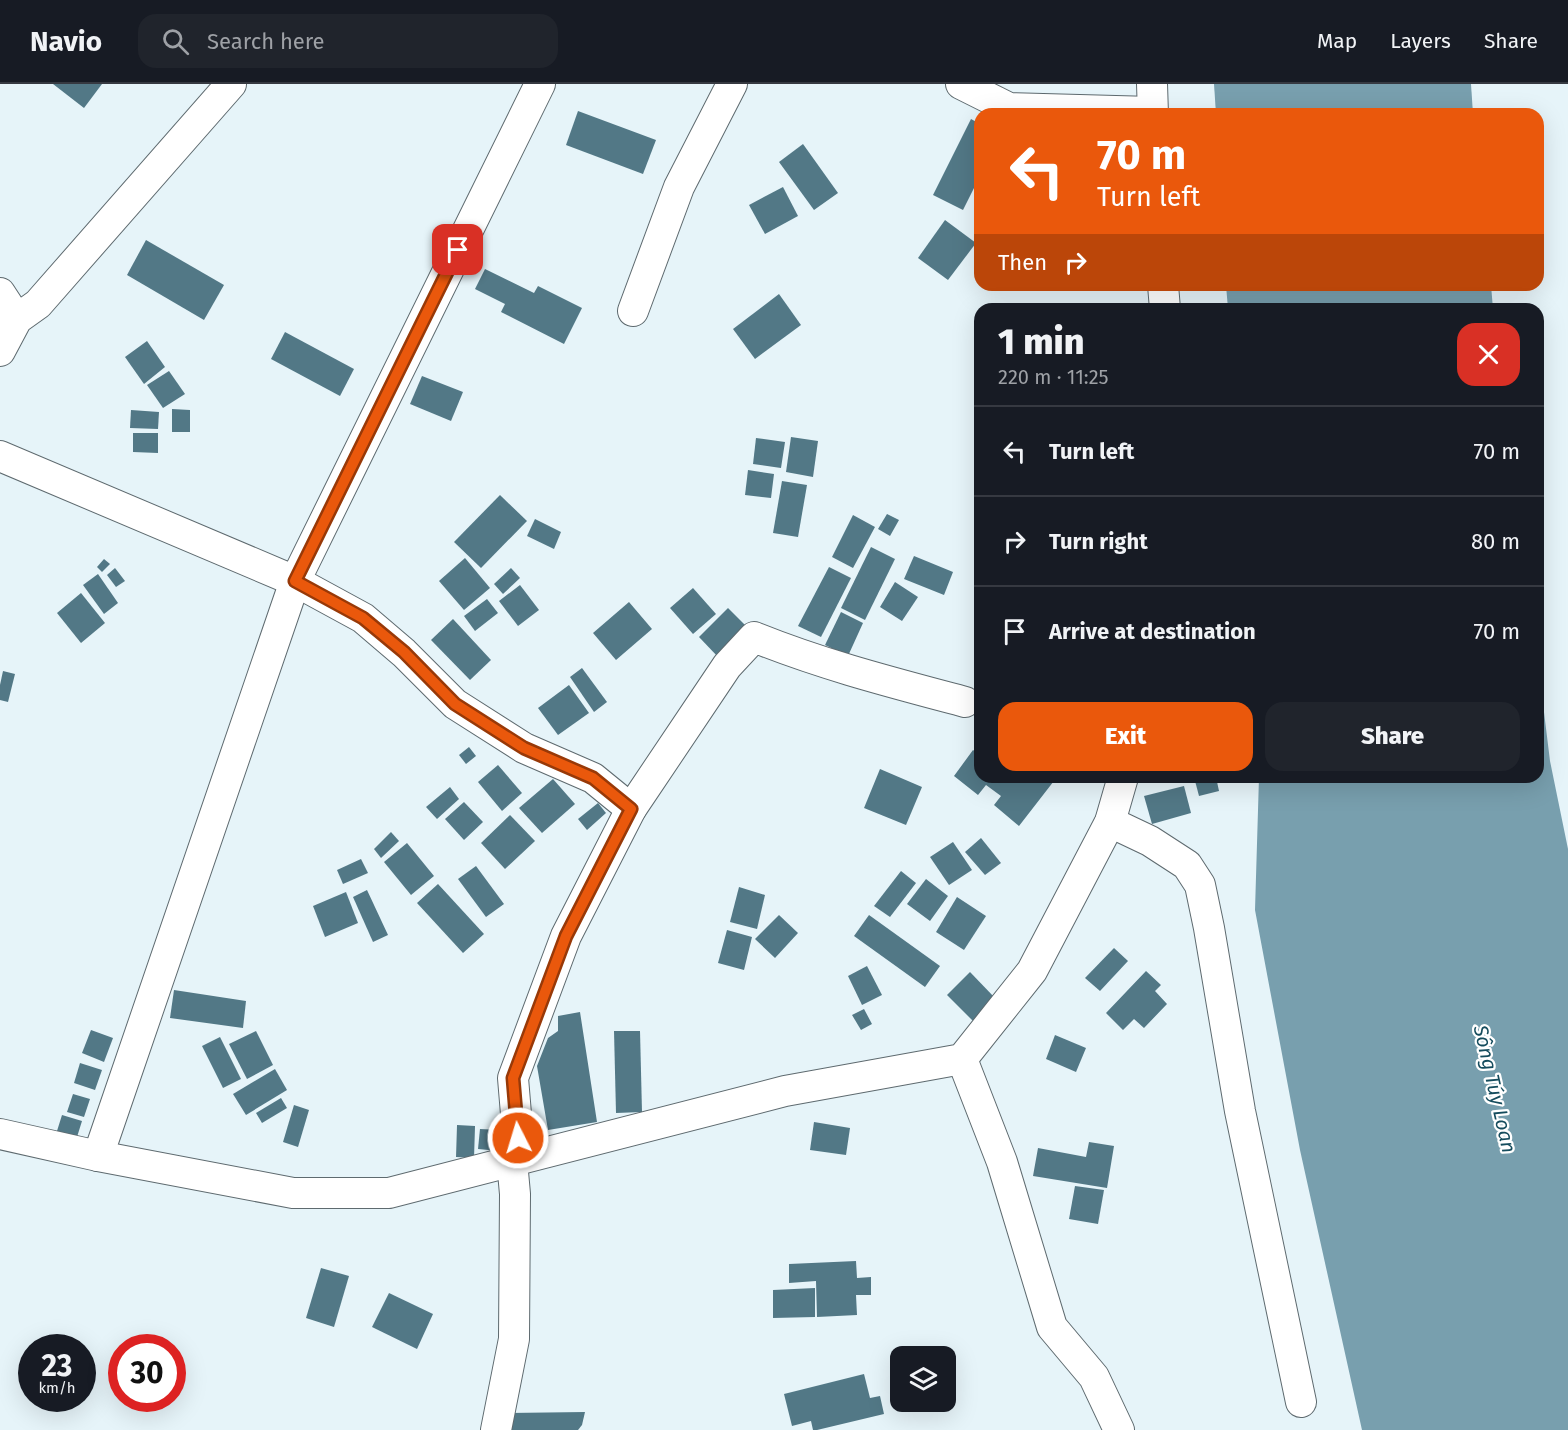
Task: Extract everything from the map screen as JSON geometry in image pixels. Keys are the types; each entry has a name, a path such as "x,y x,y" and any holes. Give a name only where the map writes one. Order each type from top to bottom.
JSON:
{"street":[{"path":"0,351 17,319 38,304 231,84"},
{"path":"98,1156 295,581 540,84"},
{"path":"633,311 680,187 732,84"},
{"path":"961,84 1009,108 1152,103"},
{"path":"0,293 17,319"},
{"path":"0,456 295,581 363,618 404,652 455,704 524,748 593,778 631,809"},
{"path":"496,1430 514,1340 515,1194 518,1138 513,1078 566,936 631,809 727,666 754,637 790,652 860,675 965,702"},
{"path":"0,1134 98,1156 293,1193 389,1193 784,1091 962,1059 1032,971 1110,822 1121,783"},
{"path":"1110,822 1150,841 1187,865 1200,885 1240,1111 1301,1402"},
{"path":"962,1059 1002,1162 1052,1327 1094,1377 1119,1430"}],"water":[{"path":"1214,84 1471,84 1473,108 1216,108"},
{"path":"1226,291 1492,291 1492,303 1228,303"},
{"name":"Sông Túy Loan","path":"1544,712 1550,761 1568,849 1568,1430 1362,1430 1300,1150 1255,910 1259,783 1544,783"}],"building":[{"path":"53,84 102,84 84,108"},
{"path":"578,111 656,140 643,174 566,145"},
{"path":"971,119 974,121 974,188 963,210 933,195"},
{"path":"803,144 838,193 814,210 779,162"},
{"path":"783,187 798,216 765,234 749,205"},
{"path":"945,220 974,242 974,246 948,280 918,258"},
{"path":"146,240 224,285 204,320 127,275"},
{"path":"485,269 534,293 538,286 582,308 564,344 501,312 505,304 475,289"},
{"path":"779,294 801,325 755,359 733,329"},
{"path":"285,332 354,369 340,396 271,359"},
{"path":"147,341 165,367 144,384 125,357"},
{"path":"169,371 185,394 163,408 147,385"},
{"path":"422,376 463,392 451,421 410,404"},
{"path":"172,409 190,410 190,432 172,432"},
{"path":"131,410 159,412 158,429 130,428"},
{"path":"133,433 158,433 158,453 133,452"},
{"path":"791,437 818,441 813,477 786,472"},
{"path":"756,438 785,442 781,468 753,464"},
{"path":"748,470 774,474 771,498 745,495"},
{"path":"782,481 807,485 798,537 773,533"},
{"path":"500,495 527,521 481,568 454,542"},
{"path":"887,514 899,520 890,536 878,529"},
{"path":"853,515 875,527 853,568 832,557"},
{"path":"535,519 561,532 554,549 527,536"},
{"path":"871,547 895,559 865,620 841,608"},
{"path":"914,556 953,572 944,595 904,579"},
{"path":"465,558 490,588 464,610 439,581"},
{"path":"104,559 110,564 102,572 97,567"},
{"path":"829,567 851,578 821,637 798,626"},
{"path":"115,568 125,581 116,587 107,575"},
{"path":"511,568 520,578 503,594 494,584"},
{"path":"98,574 118,603 104,614 83,585"},
{"path":"895,582 918,597 902,621 880,607"},
{"path":"520,585 539,610 518,626 499,601"},
{"path":"693,588 716,614 693,634 670,608"},
{"path":"81,593 105,623 81,643 57,613"},
{"path":"487,599 498,613 475,631 464,616"},
{"path":"629,602 652,629 616,660 593,633"},
{"path":"728,608 749,629 719,658 699,637"},
{"path":"841,612 863,623 848,656 825,645"},
{"path":"453,619 491,660 470,680 431,640"},
{"path":"582,668 607,702 594,712 570,677"},
{"path":"3,671 15,674 8,702 0,700"},
{"path":"569,685 589,713 558,735 538,708"},
{"path":"469,747 476,756 466,764 459,755"},
{"path":"973,750 974,783 1052,783 1019,826 994,805 1001,796 986,785 978,795 954,776"},
{"path":"498,765 522,793 502,811 478,782"},
{"path":"880,769 922,787 906,825 864,808"},
{"path":"553,779 575,804 542,833 519,808"},
{"path":"1196,783 1217,783 1219,791 1199,796"},
{"path":"1184,786 1191,813 1152,824 1144,796"},
{"path":"450,787 459,799 437,819 426,807"},
{"path":"464,802 483,822 464,840 445,819"},
{"path":"598,803 606,813 587,830 578,819"},
{"path":"510,815 535,841 505,869 481,843"},
{"path":"391,832 399,841 381,858 374,849"},
{"path":"981,838 1001,863 985,875 965,852"},
{"path":"953,842 972,870 949,885 930,857"},
{"path":"407,843 434,876 411,895 384,862"},
{"path":"361,859 368,873 343,884 337,870"},
{"path":"476,866 504,904 486,917 458,879"},
{"path":"901,871 916,883 890,917 874,906"},
{"path":"926,879 948,896 930,921 907,904"},
{"path":"438,884 484,934 463,953 417,903"},
{"path":"739,887 765,895 757,929 730,922"},
{"path":"367,890 388,935 373,942 353,897"},
{"path":"346,892 358,923 325,937 313,906"},
{"path":"957,897 986,916 964,950 936,932"},
{"path":"779,915 798,933 775,958 755,939"},
{"path":"869,915 940,966 925,987 854,936"},
{"path":"727,930 752,937 744,970 718,963"},
{"path":"1114,948 1128,961 1100,991 1085,978"},
{"path":"867,966 882,995 862,1005 848,976"},
{"path":"1146,971 1161,985 1155,991 1167,1004 1144,1028 1134,1019 1123,1030 1106,1013"},
{"path":"970,972 995,998 973,1021 947,995"},
{"path":"174,990 246,1001 243,1028 170,1018"},
{"path":"864,1009 872,1024 861,1030 852,1015"},
{"path":"580,1012 597,1122 548,1130 537,1066 548,1038 558,1031 558,1016"},
{"path":"91,1030 113,1038 104,1062 82,1053"},
{"path":"256,1031 273,1065 247,1079 229,1044"},
{"path":"614,1031 640,1031 642,1112 616,1113"},
{"path":"1055,1035 1086,1048 1076,1072 1046,1059"},
{"path":"220,1037 241,1079 223,1088 202,1046"},
{"path":"80,1063 102,1070 95,1090 74,1083"},
{"path":"275,1069 287,1090 246,1115 233,1094"},
{"path":"73,1094 90,1099 84,1117 67,1112"},
{"path":"281,1098 287,1108 262,1123 256,1113"},
{"path":"294,1105 309,1110 298,1147 283,1142"},
{"path":"62,1115 82,1121 77,1137 57,1131"},
{"path":"814,1122 850,1128 846,1155 810,1150"},
{"path":"457,1125 475,1126 474,1158 456,1157"},
{"path":"480,1129 501,1130 499,1151 478,1149"},
{"path":"1089,1142 1114,1146 1107,1188 1033,1176 1038,1148 1086,1157"},
{"path":"1075,1186 1104,1190 1098,1224 1069,1219"},
{"path":"856,1261 857,1278 871,1277 871,1295 856,1295 857,1315 817,1317 816,1281 789,1283 789,1264"},
{"path":"321,1268 349,1276 334,1327 306,1318"},
{"path":"815,1288 815,1317 773,1318 773,1290"},
{"path":"389,1293 433,1314 417,1349 372,1327"},
{"path":"864,1374 870,1398 880,1396 884,1414 817,1430 813,1430 811,1421 792,1426 784,1394"},
{"path":"585,1412 582,1425 578,1430 508,1430 508,1413"}],"route":[{"path":"458,250 295,581 363,618 404,652 455,704 524,748 593,778 631,809 566,936 513,1078 518,1138"}]}
